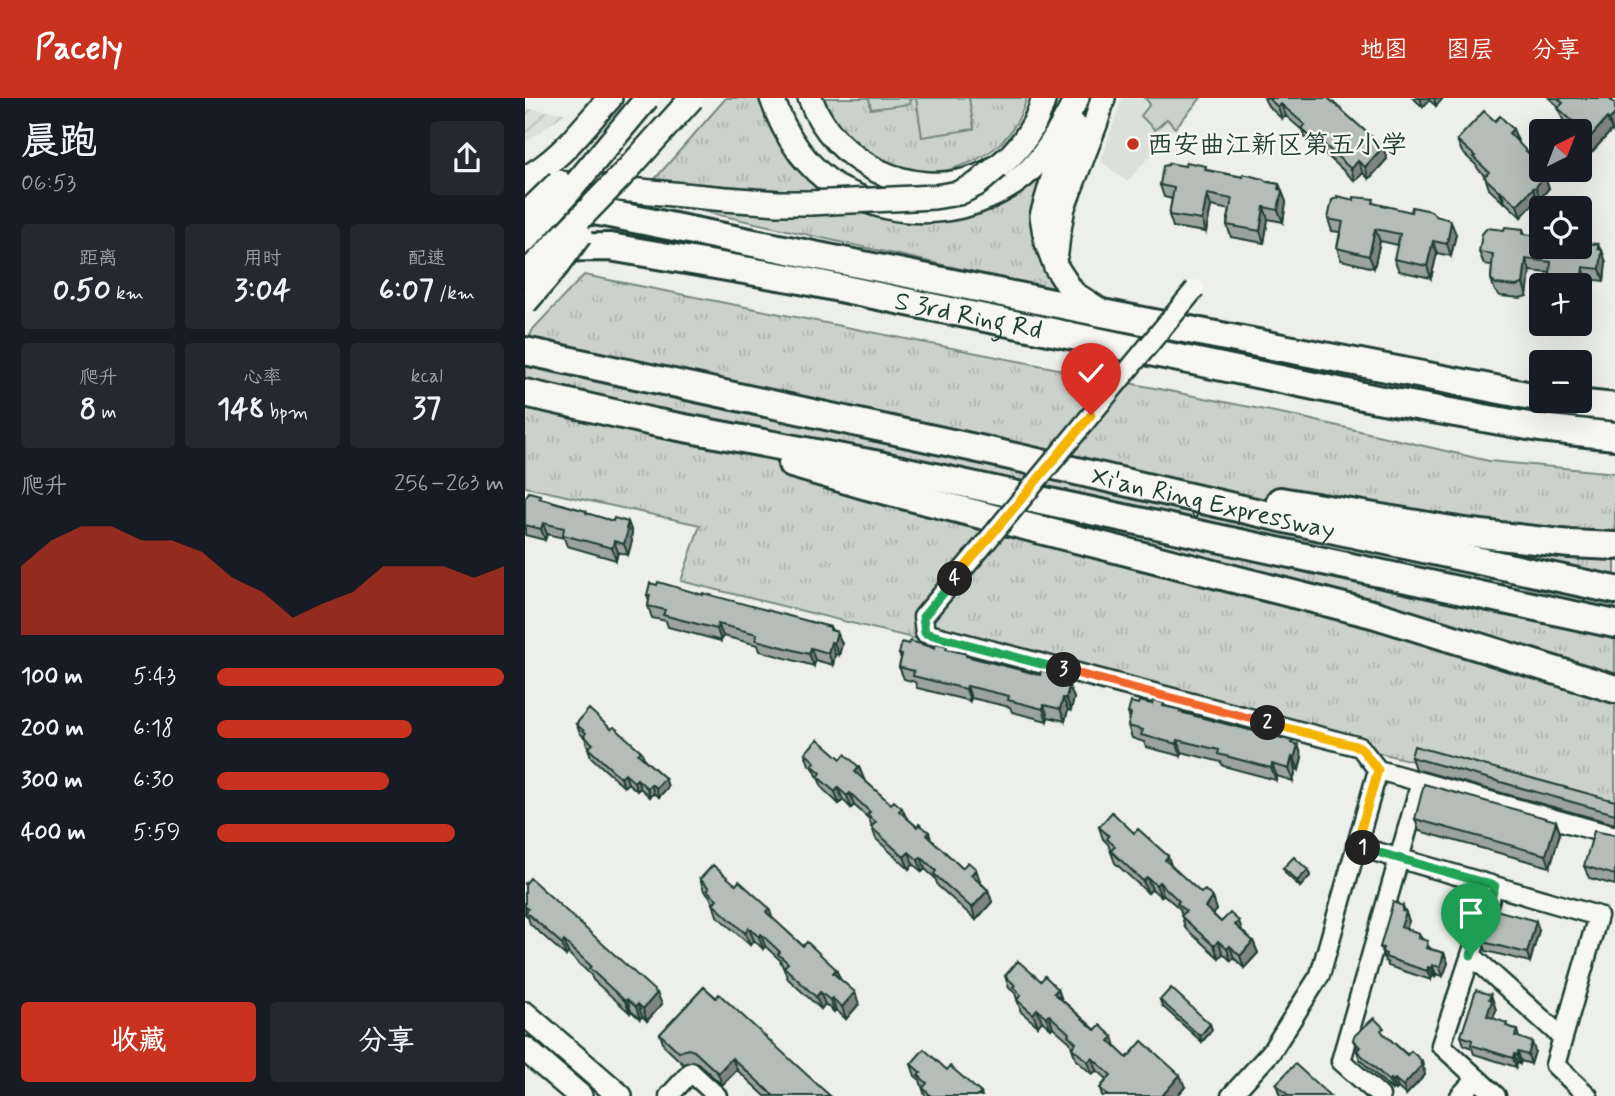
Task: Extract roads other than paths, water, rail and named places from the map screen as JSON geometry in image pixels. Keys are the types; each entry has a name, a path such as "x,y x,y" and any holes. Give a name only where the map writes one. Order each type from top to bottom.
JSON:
{"highway":[{"name":"S 3rd Ring Rd","path":"525,197 1529,395"},
{"name":"S 3rd Ring Rd","path":"525,248 610,247 657,254 796,279 1402,404 1540,428 1615,436"},
{"name":"Xi'an Ring Expressway","path":"525,351 1615,590"},
{"name":"Xi'an Ring Expressway","path":"525,393 653,422 874,464 1615,624"},
{"path":"1592,405 1615,407"},
{"path":"653,422 867,486 1376,615 1615,669"},
{"path":"1067,469 1340,510 1464,532 1570,544 1615,546"},
{"path":"1376,615 1615,689"}],"main road":[{"path":"525,179 552,162 610,98"},
{"path":"525,275 629,168 692,98"},
{"path":"772,98 789,138 807,161 837,188 869,202 899,210 928,211 957,208 986,198 1015,182 1036,163 1079,98"},
{"path":"810,98 829,134 847,152 873,169 896,178 946,184 978,177 997,167"},
{"path":"525,179 778,203 810,204 934,197 959,193 978,184 1012,155 1030,131 1044,98"},
{"path":"1079,98 1070,138 1054,175 1042,216 1046,240 1056,267 1073,293 1107,314"},
{"path":"1056,267 1063,207 1103,98"},
{"path":"525,215 640,106"},
{"path":"525,240 569,192 640,106"},
{"path":"525,303 557,266 629,168"},
{"path":"525,1014 620,1096"},
{"path":"525,1050 580,1096"}],"street":[{"path":"1195,289 923,617 925,633 1360,747 1378,770 1615,836"},
{"path":"1231,1096 1271,1052 1320,975 1378,770"},
{"path":"1380,1096 1341,1061 1421,782"},
{"path":"1356,846 1598,916 1555,1065 1588,1096"},
{"path":"1495,886 1441,1045 1496,1096"},
{"path":"1471,955 1563,1038"},
{"path":"525,1050 544,1030"},
{"path":"669,1096 691,1072 716,1096"},
{"path":"1460,1096 1477,1078"}],"place":[{"name":"西安曲江新区第五小学","path":"1133,144"}]}
